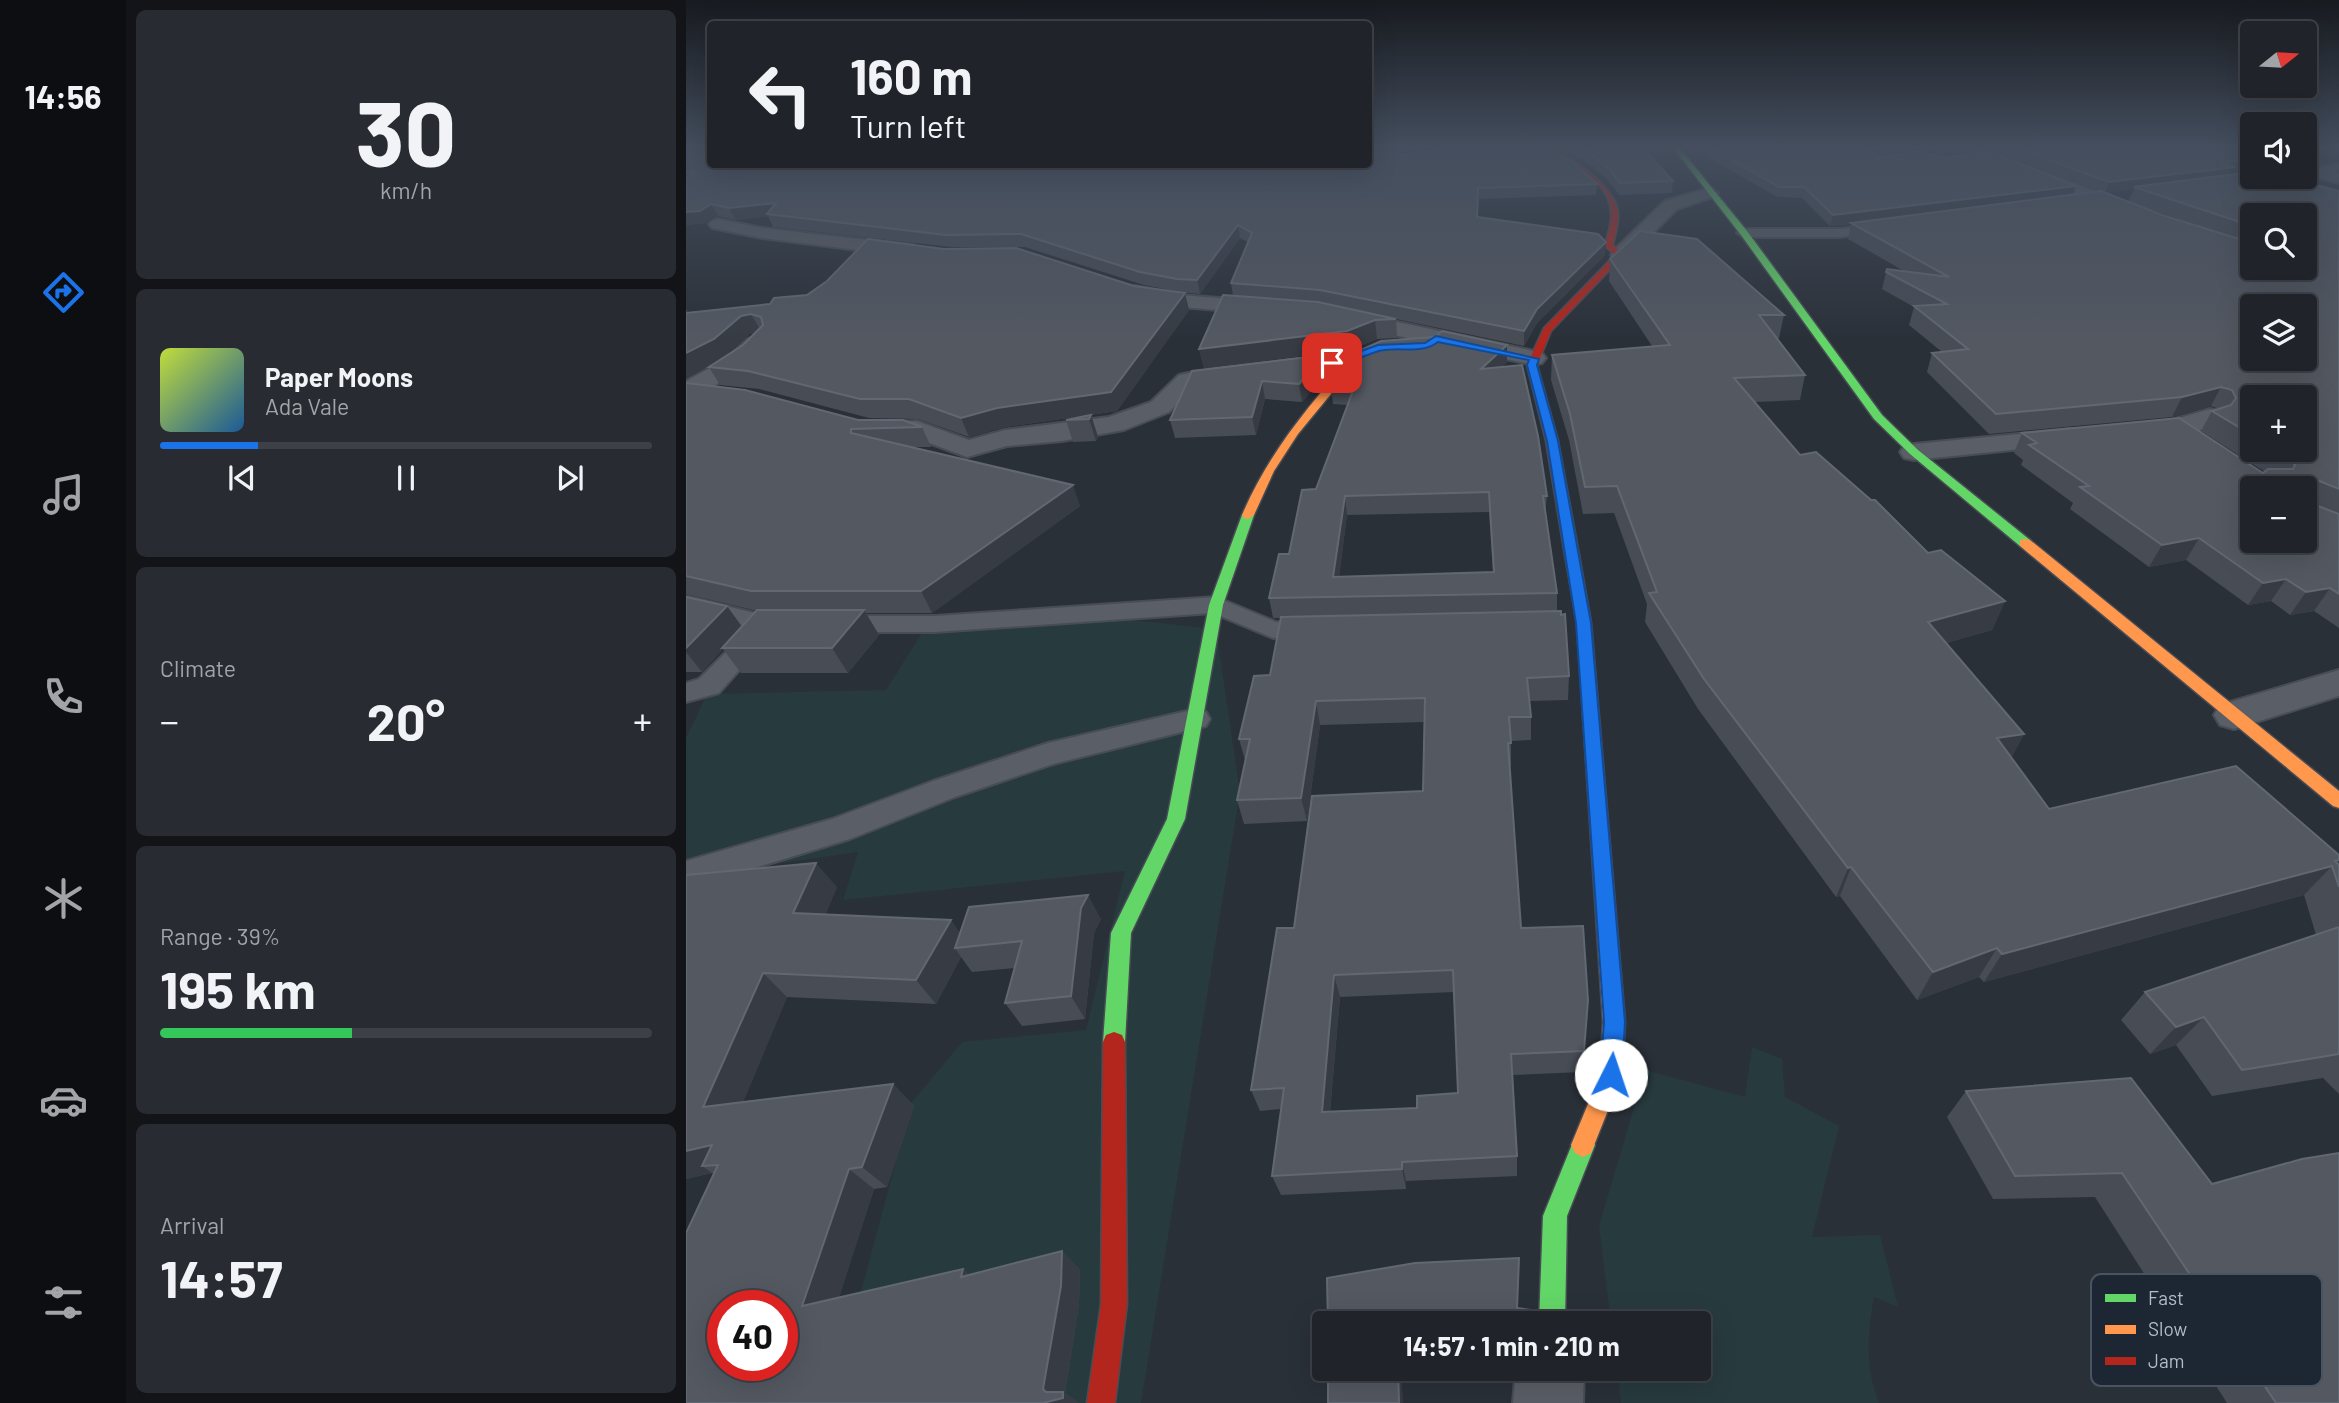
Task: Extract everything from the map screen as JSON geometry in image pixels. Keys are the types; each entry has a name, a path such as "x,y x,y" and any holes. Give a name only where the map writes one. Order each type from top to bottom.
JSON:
{"street":[{"path":"1614,210 1608,246 1620,255"},
{"path":"1552,1311 1555,1216 1611,1075 1615,1022 1584,623 1552,441 1532,365 1547,330 1665,210"},
{"path":"1725,210 1878,417 1914,452 2339,801"},
{"path":"2132,210 2152,219"},
{"path":"718,224 762,233 937,254"},
{"path":"1114,285 1139,294 1181,301 1295,310"},
{"path":"1321,312 1534,359"},
{"path":"1403,347 1427,345 1436,339"},
{"path":"747,399 687,391 734,364 761,341"},
{"path":"844,422 869,429 917,429 967,449 1005,438 1062,433 1115,424 1160,407 1188,380 1355,359 1378,348"},
{"path":"1101,1403 1114,1304 1114,1016 1121,933 1176,820 1216,605 1261,480 1294,431 1355,359"},
{"path":"1914,452 2174,428 2210,417"},
{"path":"2174,428 2204,449"},
{"path":"2234,715 2339,683"},
{"path":"1548,1403 1549,1381"}],"lane":[{"path":"1744,233 1840,233 1908,225"},
{"path":"686,604 766,624 935,624 1216,605 1273,630 1340,628"},
{"path":"1557,624 1584,623"},
{"path":"686,693 709,686 766,624"},
{"path":"686,876 839,830 944,789 1048,754 1196,719"}],"green space":[{"path":"1123,619 1216,629 1240,792 1141,1403 823,1403 860,1295 912,1102 962,1042 1086,1030 1125,871 843,900 858,852 686,877 686,738 707,694 886,690 927,625"},
{"path":"1752,1047 1782,1059 1785,1097 1839,1126 1812,1237 1880,1235 1898,1307 1874,1297 1869,1364 1879,1403 1621,1403 1618,1381 1711,1381 1711,1311 1610,1311 1599,1226 1645,1070 1745,1097"}],"building":[{"path":"770,210 1477,210 1477,217 1598,234 1606,242 1537,309 1524,331 1320,290 1231,283 1252,233 1238,225 1197,280 1140,272 1021,234 946,235 767,214"},
{"path":"1828,210 1871,210 1833,215"},
{"path":"1949,210 2150,210 2240,239 2240,280 2317,280 2317,210 2339,210 2339,489 2317,480 2318,506 2339,514 2339,594 2330,588 2306,592 2286,579 2263,583 2199,538 2162,545 2080,487 2089,486 2029,445 2037,443 2022,433 2179,418 2240,458 2240,462 2246,462 2263,473 2268,469 2293,469 2295,465 2292,462 2317,462 2317,385 2240,385 2240,428 2212,411 2231,405 2236,398 2232,390 2221,387 2182,397 1996,414 1932,353 1968,349 1914,306 1947,304 1886,272 1887,269 1949,277 1851,223"},
{"path":"2205,210 2240,210 2240,222"},
{"path":"1640,231 1697,239 1784,315 1759,315 1805,375 1734,378 1800,455 1816,452 1871,500 1875,500 1928,553 1941,550 2005,601 1928,622 2024,734 1997,738 2049,809 2236,766 2339,855 2339,860 2335,861 2339,865 2339,887 2332,866 2002,954 1997,948 1933,972 1851,867 1848,868 1704,679 1649,593 1657,592 1617,486 1585,487 1570,414 1552,355 1670,345 1610,259"},
{"path":"868,239 944,249 1016,248 1134,286 1185,293 1111,392 997,408 961,418 909,399 860,399 748,371 709,367 743,345 763,325 761,317 751,314 741,316 714,339 686,353 686,313 770,304 774,298 807,295 827,281"},
{"path":"1223,295 1318,302 1396,319 1375,320 1347,331 1199,349"},
{"path":"1442,331 1507,345 1481,369 1522,365 1538,436 1547,496 1543,496 1557,593 1269,598 1279,554 1289,554 1302,490 1316,489 1354,388 1331,387 1363,349 1381,341 1435,337","holes":["1489,492 1494,572 1333,577 1345,496"]},
{"path":"1325,355 1299,384 1262,381 1252,417 1170,420 1192,371"},
{"path":"686,383 745,390 858,420 903,420 922,427 851,429 851,433 1073,485 921,591 751,591 686,576"},
{"path":"1091,415 1089,419 1066,420"},
{"path":"686,597 727,606 686,648"},
{"path":"757,610 864,610 832,648 722,648"},
{"path":"1561,611 1561,615 1565,614 1569,676 1527,678 1531,717 1509,717 1511,743 1508,743 1521,928 1583,926 1588,1000 1584,1051 1511,1054 1517,1156 1402,1162 1402,1169 1272,1176 1284,1088 1251,1090 1277,928 1294,928 1312,796 1423,791 1425,698 1316,701 1301,798 1237,800 1250,739 1239,739 1254,676 1270,675 1281,617","holes":["1453,970 1458,1093 1417,1096 1417,1108 1322,1112 1334,975"]},
{"path":"816,863 793,913 951,920 916,980 763,973 703,1107 893,1084 862,1167 849,1169 802,1306 963,1269 961,1277 1062,1251 1061,1286 1043,1389 1046,1392 1063,1392 1063,1398 1043,1403 686,1403 686,1233 718,1165 702,1166 712,1145 686,1151 686,875"},
{"path":"1088,895 1081,908 1071,996 1005,1003 1022,941 955,948 969,907"},
{"path":"2339,927 2339,1054 2242,1070 2204,1017 2176,1027 2145,992"},
{"path":"2131,1078 2212,1184 2302,1159 2339,1153 2339,1403 2276,1403 2265,1386 2322,1386 2322,1274 2190,1274 2122,1173 2015,1176 1966,1091"},
{"path":"1519,1258 1517,1308 1539,1311 1328,1311 1327,1278 1415,1263"},
{"path":"1328,1381 1398,1381 1399,1403 1328,1403"}],"traffic: fast":[{"path":"1726,210 1878,417 1914,452 2025,543"},
{"path":"1114,1042 1121,933 1176,819 1216,605 1248,515"},
{"path":"1552,1311 1555,1216 1583,1145"}],"traffic: slow":[{"path":"1248,515 1268,471 1294,432 1355,359 1368,353"},
{"path":"2025,543 2339,801"},
{"path":"1572,555 1584,623 1614,1022 1611,1075 1583,1145"}],"traffic: jam":[{"path":"1572,555 1552,441 1532,365 1547,330 1620,255 1609,246 1614,210"},
{"path":"1101,1403 1114,1304 1114,1042"}],"route":[{"path":"1332,363 1355,359 1378,348 1427,345 1436,339 1534,359 1532,365 1552,441 1584,623 1615,1022 1611,1075"}]}
